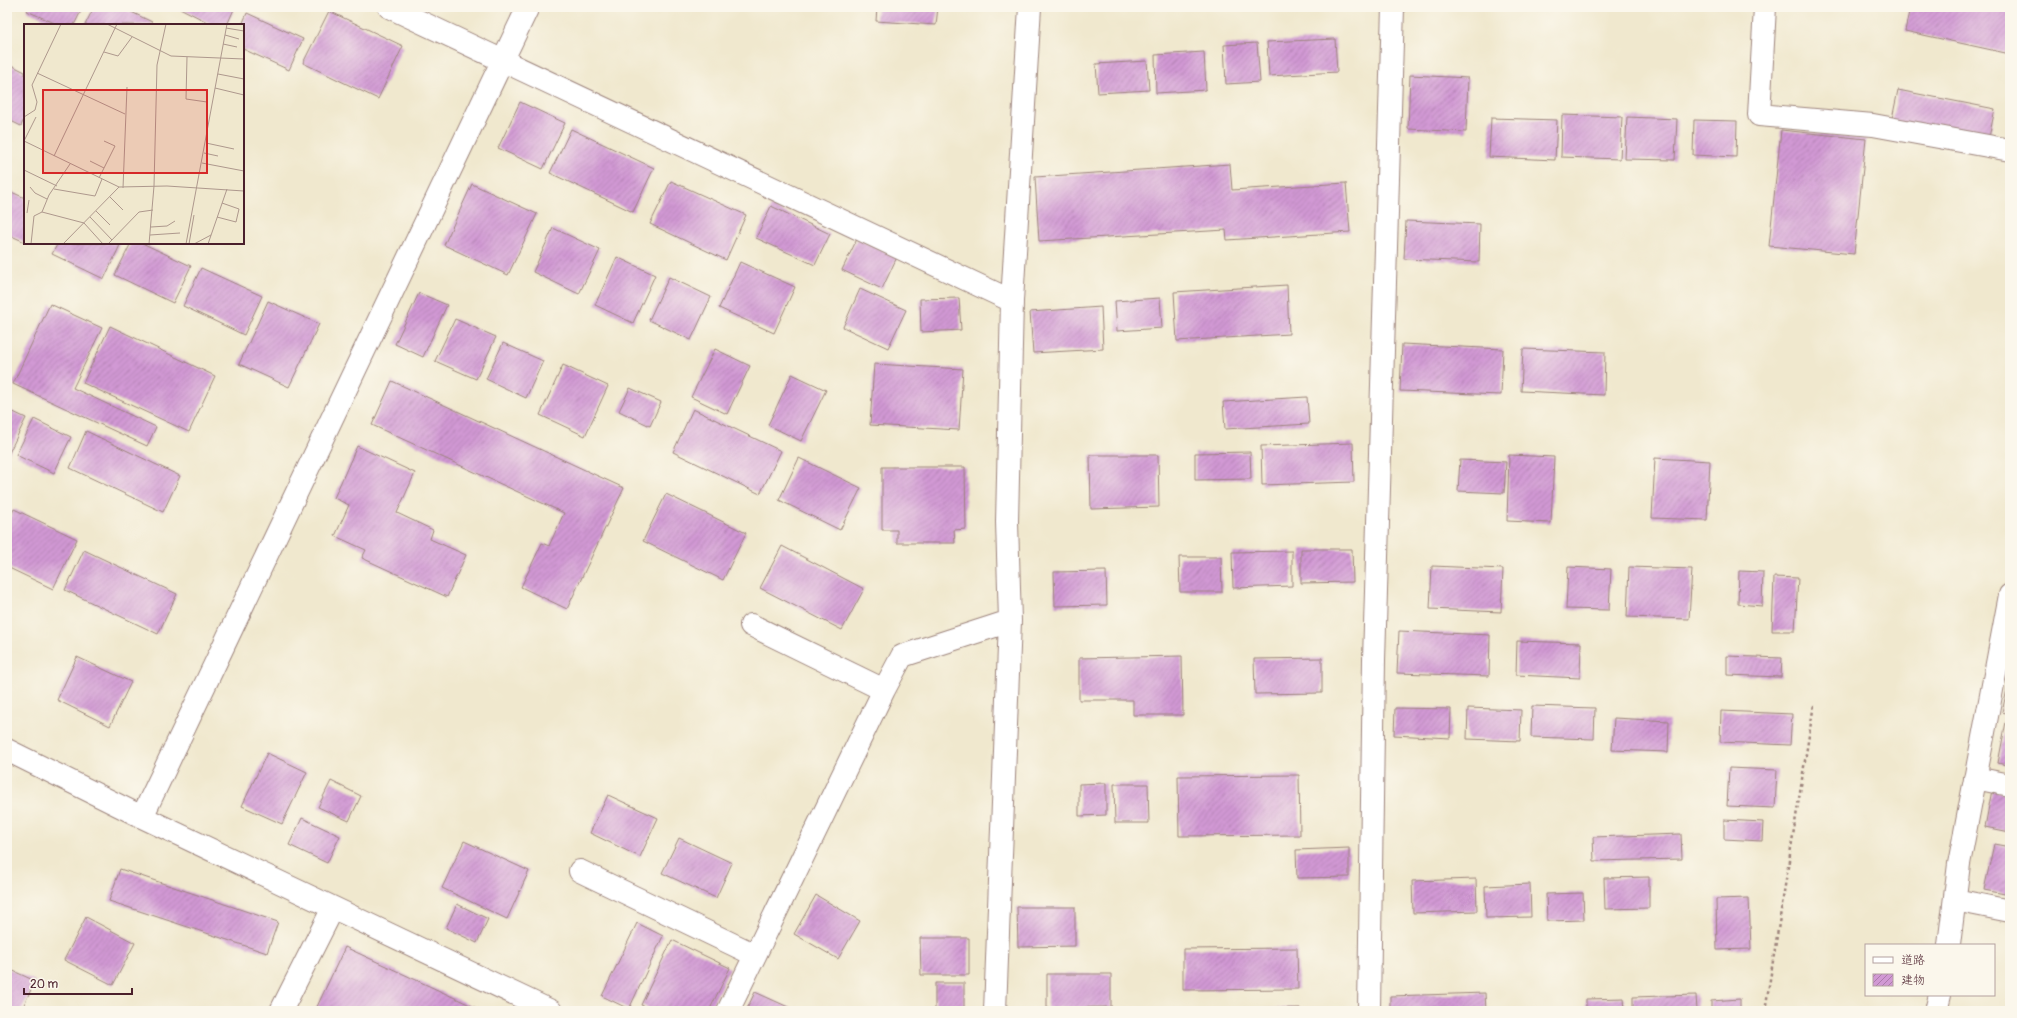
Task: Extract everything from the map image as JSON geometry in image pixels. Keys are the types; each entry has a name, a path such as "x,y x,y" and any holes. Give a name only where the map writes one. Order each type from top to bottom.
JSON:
{"street":[{"path":"389,7 1012,301"},
{"path":"142,817 528,7"},
{"path":"995,1011 1010,621 1007,522 1012,301 1030,7"},
{"path":"1369,1011 1374,660 1393,7"},
{"path":"1765,7 1760,115 1873,125 2010,150"},
{"path":"1949,944 1959,864 1975,778 2004,652 2010,595"},
{"path":"728,1011 902,656 1010,621"},
{"path":"751,626 884,690"},
{"path":"7,750 142,817 551,1011"},
{"path":"1975,778 2010,785"},
{"path":"580,871 755,955"},
{"path":"1955,900 2010,910"},
{"path":"280,1011 334,908"},
{"path":"1936,1011 1940,996"}],"path":[{"path":"1765,1011 1814,704"}],"building":[{"path":"29,7 83,7 74,24 57,24 27,11"},
{"path":"94,7 121,7 152,22 151,24 86,24"},
{"path":"178,7 235,7 227,24 211,24"},
{"path":"877,7 938,7 936,25 876,21"},
{"path":"1910,7 2010,7 2010,54 1905,31"},
{"path":"329,11 403,46 378,99 303,63"},
{"path":"247,13 303,39 289,70 244,49 244,24 242,24"},
{"path":"1335,39 1337,72 1269,76 1267,42"},
{"path":"1257,43 1260,82 1226,84 1224,45"},
{"path":"1204,52 1206,90 1156,93 1155,55"},
{"path":"1147,61 1149,90 1098,93 1096,64"},
{"path":"7,63 24,72 24,119 21,126 7,119"},
{"path":"1410,75 1468,78 1466,132 1408,129"},
{"path":"1898,90 1995,109 1988,142 1891,124"},
{"path":"520,102 565,123 543,169 498,148"},
{"path":"1562,115 1622,117 1620,159 1561,157"},
{"path":"1627,117 1677,119 1675,160 1625,159"},
{"path":"1491,118 1557,120 1555,160 1489,157"},
{"path":"1694,120 1737,121 1736,157 1693,155"},
{"path":"571,129 654,168 633,212 550,173"},
{"path":"1781,130 1866,139 1854,254 1769,246"},
{"path":"1230,164 1232,190 1346,183 1350,232 1227,240 1226,230 1039,241 1035,177"},
{"path":"671,181 746,215 726,260 650,224"},
{"path":"472,184 537,214 508,275 444,245"},
{"path":"7,190 24,198 24,242 7,234"},
{"path":"771,206 830,234 815,265 756,238"},
{"path":"1406,221 1480,224 1479,262 1404,259"},
{"path":"553,228 600,250 579,294 533,272"},
{"path":"857,239 897,257 882,289 842,270"},
{"path":"57,244 121,244 104,279 52,254"},
{"path":"130,244 144,244 191,266 173,303 115,275"},
{"path":"617,257 655,275 633,323 595,305"},
{"path":"740,262 795,287 774,333 719,308"},
{"path":"201,268 262,296 244,335 183,306"},
{"path":"669,277 711,297 691,340 649,320"},
{"path":"1287,285 1289,334 1177,341 1174,292"},
{"path":"860,289 906,310 888,348 843,327"},
{"path":"419,293 447,305 423,357 395,344"},
{"path":"959,298 961,330 921,332 920,299"},
{"path":"1160,298 1162,328 1117,331 1115,301"},
{"path":"268,301 319,324 289,387 239,364"},
{"path":"50,304 102,328 73,388 156,427 147,446 13,384"},
{"path":"1101,307 1103,349 1033,353 1030,312"},
{"path":"455,319 496,337 476,379 435,361"},
{"path":"110,326 215,376 189,432 83,383"},
{"path":"503,343 543,361 526,398 486,379"},
{"path":"1402,344 1503,349 1501,395 1400,391"},
{"path":"715,349 750,366 727,414 691,397"},
{"path":"1523,349 1605,352 1604,395 1521,391"},
{"path":"874,364 963,369 959,430 870,425"},
{"path":"563,365 608,386 585,436 540,415"},
{"path":"792,374 826,390 801,441 768,425"},
{"path":"392,381 624,488 567,609 521,587 542,543 549,546 564,513 372,425"},
{"path":"630,388 661,402 650,426 619,411"},
{"path":"1307,397 1309,424 1225,429 1223,402"},
{"path":"7,409 26,418 7,457"},
{"path":"693,409 781,451 760,494 673,452"},
{"path":"34,419 71,437 54,473 16,455"},
{"path":"86,431 180,476 163,512 70,468"},
{"path":"1353,443 1354,482 1262,485 1261,446"},
{"path":"357,446 415,473 397,513 433,530 430,539 466,555 447,597 362,558 366,550 335,536 349,505 334,498"},
{"path":"1250,452 1251,479 1195,480 1195,453"},
{"path":"1090,455 1158,455 1159,507 1091,509"},
{"path":"1509,455 1554,457 1551,523 1507,521"},
{"path":"799,458 861,488 840,530 779,500"},
{"path":"1655,458 1710,461 1707,520 1652,518"},
{"path":"1460,460 1506,462 1504,493 1458,491"},
{"path":"882,467 965,467 966,529 954,530 955,543 897,543 897,530 882,530"},
{"path":"666,494 746,533 723,580 643,541"},
{"path":"14,509 77,539 53,589 7,567 7,523"},
{"path":"782,546 864,589 842,630 760,588"},
{"path":"1301,549 1352,549 1353,582 1301,583"},
{"path":"84,550 177,594 158,634 65,590"},
{"path":"1292,551 1292,586 1233,588 1232,552"},
{"path":"1179,557 1221,557 1222,592 1180,592"},
{"path":"1432,566 1503,569 1501,612 1430,609"},
{"path":"1568,567 1611,569 1609,610 1566,609"},
{"path":"1629,567 1692,569 1689,619 1627,617"},
{"path":"1106,571 1107,605 1055,606 1054,572"},
{"path":"1739,571 1763,572 1762,606 1738,604"},
{"path":"1774,577 1798,578 1795,631 1772,631"},
{"path":"1399,631 1490,635 1489,676 1397,673"},
{"path":"1517,641 1581,643 1580,678 1516,675"},
{"path":"1182,656 1183,715 1133,715 1133,700 1079,700 1079,658"},
{"path":"1727,656 1782,658 1781,677 1727,675"},
{"path":"77,657 131,682 110,726 57,700"},
{"path":"1322,658 1322,693 1255,694 1254,659"},
{"path":"2010,676 2010,714 2002,712"},
{"path":"1532,706 1595,708 1594,739 1531,737"},
{"path":"1395,708 1451,709 1450,738 1394,735"},
{"path":"1468,708 1521,710 1520,741 1467,739"},
{"path":"1721,711 1792,714 1790,745 1720,742"},
{"path":"1614,718 1669,721 1668,752 1612,750"},
{"path":"2006,722 2010,723 2010,766 1998,763"},
{"path":"267,753 307,772 282,824 242,806"},
{"path":"1729,768 1777,770 1775,808 1727,806"},
{"path":"1299,775 1300,835 1179,836 1178,776"},
{"path":"331,781 361,796 349,821 318,807"},
{"path":"1106,783 1106,815 1079,816 1079,784"},
{"path":"1114,784 1148,784 1149,823 1115,823"},
{"path":"1992,790 2010,794 2010,832 1985,827"},
{"path":"608,795 658,818 640,857 590,833"},
{"path":"302,818 340,836 327,863 289,845"},
{"path":"1724,820 1763,822 1762,841 1724,839"},
{"path":"1681,834 1682,859 1594,861 1593,837"},
{"path":"679,838 732,863 716,898 662,873"},
{"path":"464,841 529,871 507,919 442,888"},
{"path":"1994,844 2010,847 2010,895 1984,890"},
{"path":"1349,848 1349,877 1297,878 1296,850"},
{"path":"120,869 278,922 267,953 109,901"},
{"path":"1649,877 1649,908 1605,909 1604,878"},
{"path":"1476,879 1477,911 1413,913 1412,881"},
{"path":"1530,884 1531,917 1486,918 1485,886"},
{"path":"1583,893 1584,920 1547,921 1546,894"},
{"path":"816,895 860,921 838,959 794,934"},
{"path":"1749,898 1751,949 1717,950 1716,899"},
{"path":"457,904 488,919 477,943 446,928"},
{"path":"1017,907 1075,907 1075,946 1018,947"},
{"path":"86,917 135,943 113,985 64,960"},
{"path":"637,923 663,936 629,1009 602,996"},
{"path":"920,938 969,938 969,975 921,975"},
{"path":"672,940 730,968 709,1011 655,1011 641,1005"},
{"path":"345,947 483,1011 315,1011"},
{"path":"1297,948 1298,989 1183,990 1183,949"},
{"path":"7,968 35,981 21,1011 7,1011"},
{"path":"1047,974 1111,974 1111,1007 1047,1008"},
{"path":"935,983 964,983 964,1011 935,1011"},
{"path":"755,992 797,1011 746,1011"},
{"path":"1485,993 1486,1011 1390,1011 1390,996"},
{"path":"1696,995 1697,1011 1633,1011 1633,997"},
{"path":"1624,998 1625,1011 1586,1011 1586,999"},
{"path":"1740,999 1740,1011 1711,1011 1711,1001"},
{"path":"1300,1008 1300,1011 1209,1011 1209,1010"}]}
